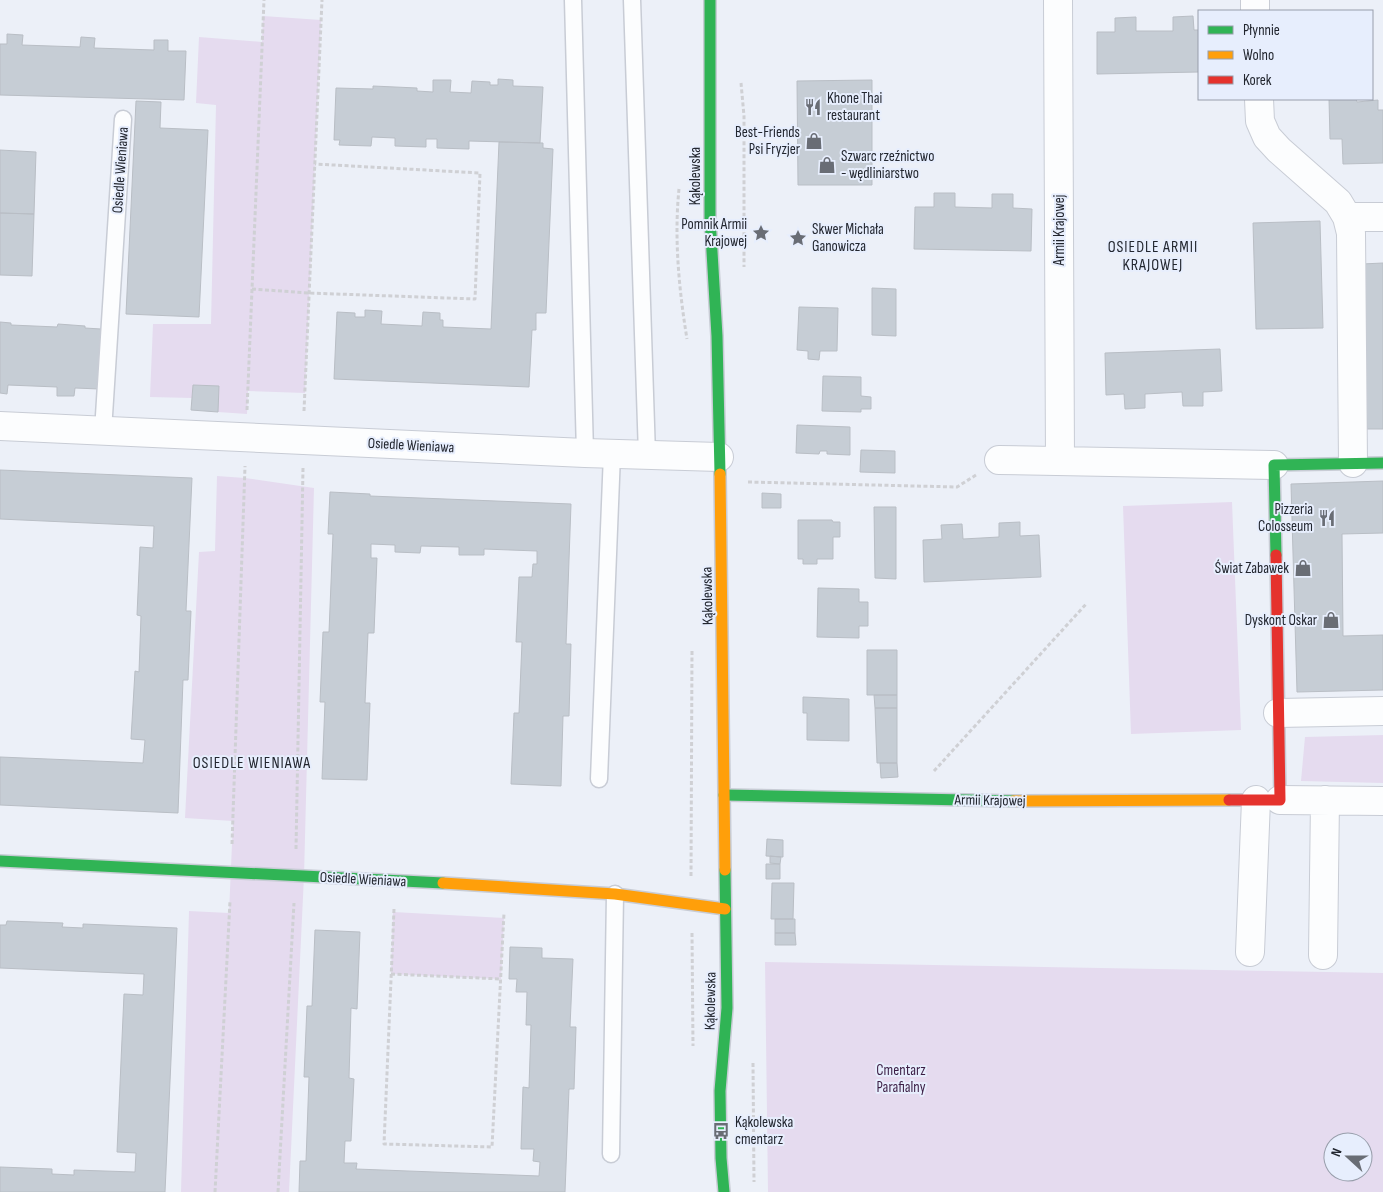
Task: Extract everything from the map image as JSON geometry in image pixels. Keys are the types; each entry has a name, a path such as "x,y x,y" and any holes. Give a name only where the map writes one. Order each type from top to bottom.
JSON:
{"street":[{"name":"Kąkolewska","path":"710,0 710,218 718,336 727,1008 720,1091 721,1158 724,1192"},
{"name":"Armii Krajowej","path":"1058,0 1060,461"},
{"path":"1259,100 1260,121 1267,137 1278,150 1338,202 1347,217 1351,233 1353,463"},
{"path":"1347,217 1383,217"},
{"name":"Osiedle Wieniawa","path":"0,426 598,453 719,456"},
{"path":"999,460 1274,466 1383,463"},
{"path":"1250,952 1278,713 1274,466"},
{"path":"1278,713 1383,711"},
{"name":"Armii Krajowej","path":"724,795 1069,802 1383,801"},
{"path":"1323,955 1325,800"},
{"name":"Osiedle Wieniawa","path":"0,861 505,886 615,894 725,909"}],"lane":[{"path":"573,0 598,453 599,779"},
{"path":"632,0 647,454"},
{"name":"Osiedle Wieniawa","path":"103,431 123,119"},
{"path":"611,1154 615,894"}],"path":[{"path":"215,1192 232,872 246,438 264,0"},
{"path":"278,1192 296,876 303,440 322,0"},
{"path":"252,289 309,294 476,299 480,173 315,164"},
{"path":"680,180 678,217 680,294 687,341"},
{"path":"745,482 957,487 999,460"},
{"path":"934,772 1087,603"},
{"path":"692,646 691,904 693,1053"},
{"path":"395,881 384,1144 492,1147 505,886"},
{"path":"391,974 501,979"}],"green space":[{"path":"263,16 321,20 305,393 248,391 247,414 218,412 218,386 193,385 192,398 150,397 153,324 211,324 216,105 196,103 199,37 262,42"},
{"path":"217,476 314,488 304,876 289,1192 181,1192 189,911 229,913 233,821 185,818 199,552 215,551"},
{"path":"1232,502 1241,730 1131,734 1123,506"},
{"path":"1383,735 1383,783 1301,781 1305,737"},
{"path":"393,912 504,918 501,979 391,974"},
{"name":"Cmentarz Parafialny","path":"765,962 1383,973 1383,1192 768,1192"}],"building":[{"path":"1193,16 1194,30 1198,30 1198,72 1097,74 1097,32 1115,32 1115,18 1136,17 1136,31 1173,31 1173,17"},
{"path":"7,34 23,35 22,45 80,47 81,37 95,38 94,48 154,50 154,40 168,40 168,51 186,51 184,100 0,95 0,44 7,44"},
{"path":"498,79 513,80 513,86 543,87 540,143 469,141 469,149 437,148 437,139 426,139 426,147 395,146 395,138 372,137 371,146 339,145 340,140 334,140 336,88 373,89 373,86 417,88 417,91 433,92 433,80 451,80 450,92 471,93 472,81 490,82 490,85 498,85"},
{"path":"872,80 872,185 798,185 797,81"},
{"path":"1329,100 1356,100 1357,102 1378,100 1378,110 1383,110 1383,163 1343,164 1342,139 1330,139"},
{"path":"136,101 161,102 160,128 208,130 199,317 126,314"},
{"path":"499,142 543,143 543,148 553,149 546,313 536,313 536,330 532,330 529,387 334,379 337,312 355,313 355,317 365,317 365,310 382,311 381,324 422,326 423,312 440,313 443,327 491,329"},
{"path":"0,150 36,152 34,214 0,213"},
{"path":"934,193 955,193 955,207 992,208 992,194 1013,194 1013,208 1032,209 1031,251 914,249 915,207 934,207"},
{"path":"0,213 34,214 32,276 0,275"},
{"path":"1320,221 1323,328 1256,329 1253,223"},
{"path":"1383,263 1383,429 1367,429 1362,264"},
{"path":"872,288 896,289 896,336 872,335"},
{"path":"799,307 838,308 837,351 820,351 819,360 808,359 808,351 797,350"},
{"path":"0,322 11,323 11,325 57,327 58,324 101,329 99,389 75,388 74,396 57,396 57,387 8,385 7,394 0,393"},
{"path":"1220,349 1222,391 1203,392 1203,406 1183,406 1182,392 1145,394 1145,408 1125,409 1124,394 1106,395 1105,353"},
{"path":"823,376 861,377 861,396 871,397 871,409 861,409 861,412 822,411"},
{"path":"193,385 219,386 218,412 191,410"},
{"path":"797,425 850,427 850,455 827,454 827,451 820,451 819,454 796,453"},
{"path":"861,450 895,451 895,473 860,472"},
{"path":"0,470 192,478 186,611 191,611 188,680 183,680 178,813 0,805 0,757 143,763 145,740 131,739 135,671 139,672 141,616 137,615 140,547 153,548 154,526 0,519"},
{"path":"1383,481 1383,533 1342,534 1343,636 1383,635 1383,690 1297,692 1291,484"},
{"path":"330,492 370,494 370,496 571,504 566,644 571,644 569,716 563,716 561,786 511,784 514,713 519,713 522,642 516,642 519,577 532,577 533,564 537,564 537,551 484,549 484,555 459,555 459,547 421,546 420,553 395,552 395,545 371,544 371,558 377,558 374,633 368,633 365,703 370,703 367,780 322,779 325,702 320,702 323,632 329,632 333,534 328,534"},
{"path":"762,493 781,494 781,508 762,508"},
{"path":"874,507 896,507 896,579 875,578"},
{"path":"798,520 832,520 833,522 840,522 840,537 833,537 833,559 817,559 817,564 803,564 803,559 798,559"},
{"path":"1020,522 1020,536 1039,535 1041,577 924,582 923,540 942,539 941,525 962,524 963,539 999,537 999,523"},
{"path":"818,588 859,589 859,602 868,602 868,626 859,626 859,638 817,637"},
{"path":"867,650 897,650 897,695 867,695"},
{"path":"874,695 897,695 897,708 875,708"},
{"path":"803,697 849,699 849,741 807,740 807,713 803,713"},
{"path":"875,708 897,708 897,763 877,763"},
{"path":"880,763 897,763 898,777 881,778"},
{"path":"767,839 783,840 783,857 766,856"},
{"path":"770,856 781,857 780,864 770,863"},
{"path":"766,864 780,864 780,879 766,879"},
{"path":"772,883 794,883 793,919 771,919"},
{"path":"775,919 795,919 795,933 775,933"},
{"path":"7,921 63,923 62,927 83,928 83,924 177,928 165,1192 0,1192 0,1167 52,1169 52,1174 74,1175 74,1170 135,1172 136,1153 117,1152 124,994 143,995 144,974 0,968 0,925 6,925"},
{"path":"315,930 360,932 357,1009 351,1008 349,1078 354,1079 351,1141 345,1141 344,1163 357,1163 356,1169 539,1176 540,1162 533,1161 534,1149 521,1149 523,1087 529,1088 531,1025 526,1025 527,992 516,992 517,979 509,979 510,947 542,948 542,958 573,959 570,1027 576,1027 574,1089 569,1089 565,1192 299,1192 300,1161 306,1161 309,1077 304,1077 307,1006 312,1006"},
{"path":"775,933 795,933 796,945 775,945"}],"traffic: fast":[{"path":"710,0 710,218 717,336 720,474"},
{"path":"1276,555 1274,465 1383,463"},
{"path":"724,795 1013,801"},
{"path":"0,861 443,883"},
{"path":"724,1192 721,1158 720,1091 727,1008 725,870"}],"traffic: slow":[{"path":"720,474 725,870"},
{"path":"1013,801 1229,800"},
{"path":"443,883 615,894 725,909"}],"traffic: jam":[{"path":"1229,800 1280,800 1276,555"}],"place":[{"name":"Khone Thai restaurant","path":"813,107"},
{"name":"Best-Friends Psi Fryzjer","path":"814,141"},
{"name":"Szwarc rzeźnictwo - wędliniarstwo","path":"827,165"},
{"name":"Pomnik Armii Krajowej","path":"761,233"},
{"name":"Skwer Michała Ganowicza","path":"798,238"},
{"name":"Pizzeria Colosseum","path":"1327,518"},
{"name":"Świat Zabawek","path":"1303,568"},
{"name":"Dyskont Oskar","path":"1331,620"},
{"name":"Kąkolewska cmentarz","path":"721,1131"}],"district":[{"name":"OSIEDLE ARMII KRAJOWEJ","path":"1153,255"},
{"name":"OSIEDLE WIENIAWA","path":"252,762"}]}
